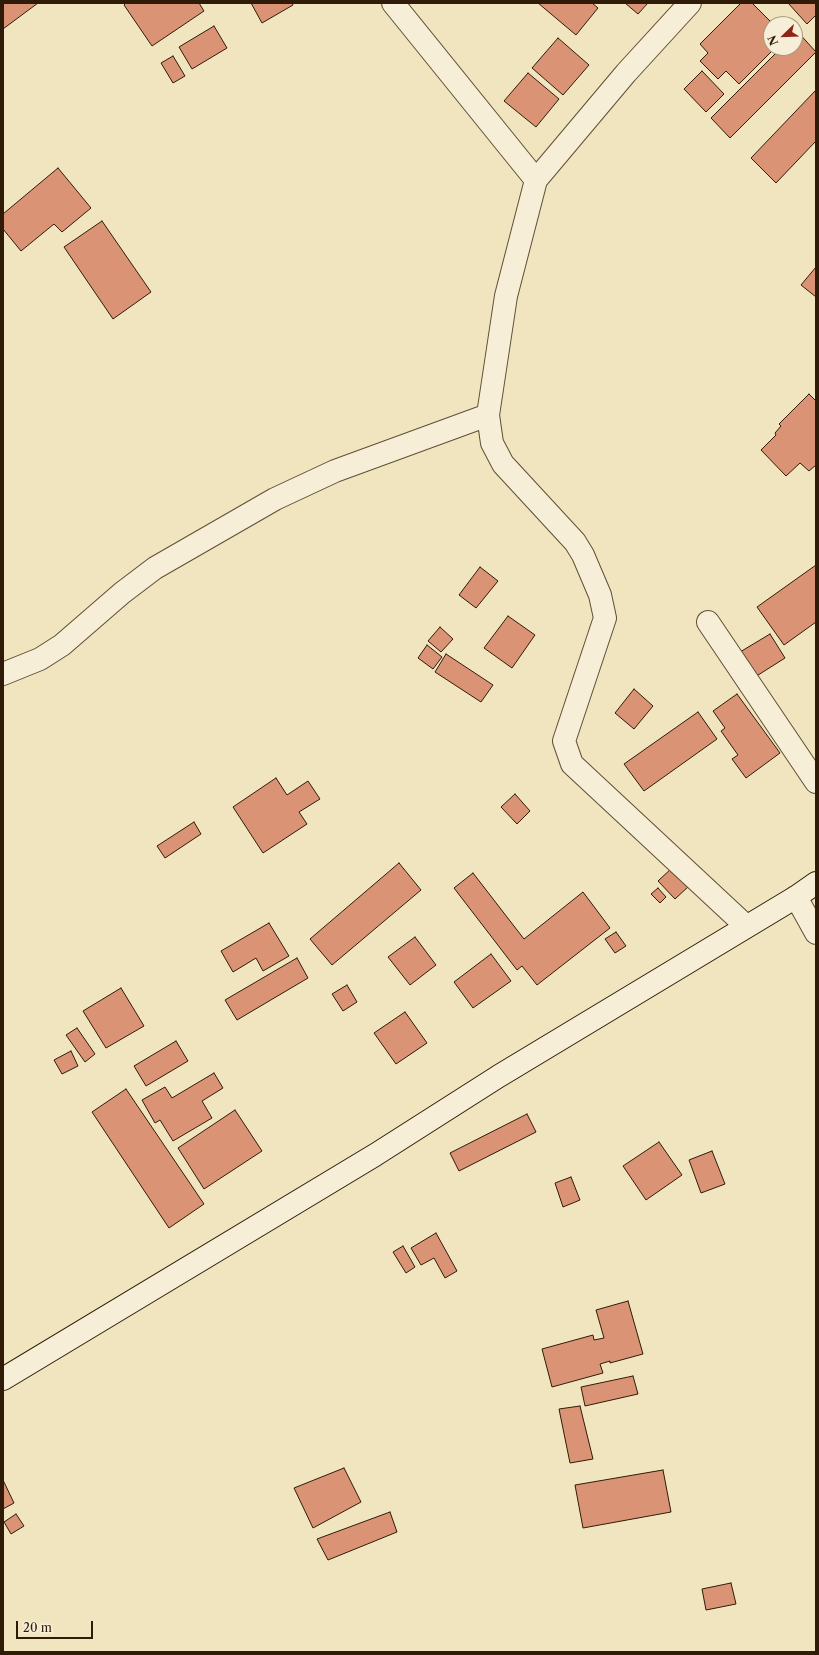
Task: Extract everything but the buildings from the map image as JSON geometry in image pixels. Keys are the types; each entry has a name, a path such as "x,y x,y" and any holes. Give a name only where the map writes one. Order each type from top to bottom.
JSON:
{"street":[{"path":"393,3 536,180"},
{"path":"690,3 626,72 536,180 506,296 488,415 492,443 503,464 575,542 583,555 600,594 605,618 564,742 572,764 746,926"},
{"path":"3,674 40,659 62,646 122,593 155,568 275,499 335,471 488,415"},
{"path":"708,622 816,782"},
{"path":"3,1379 368,1159 746,926 796,897 816,883"},
{"path":"796,897 816,933"}]}
